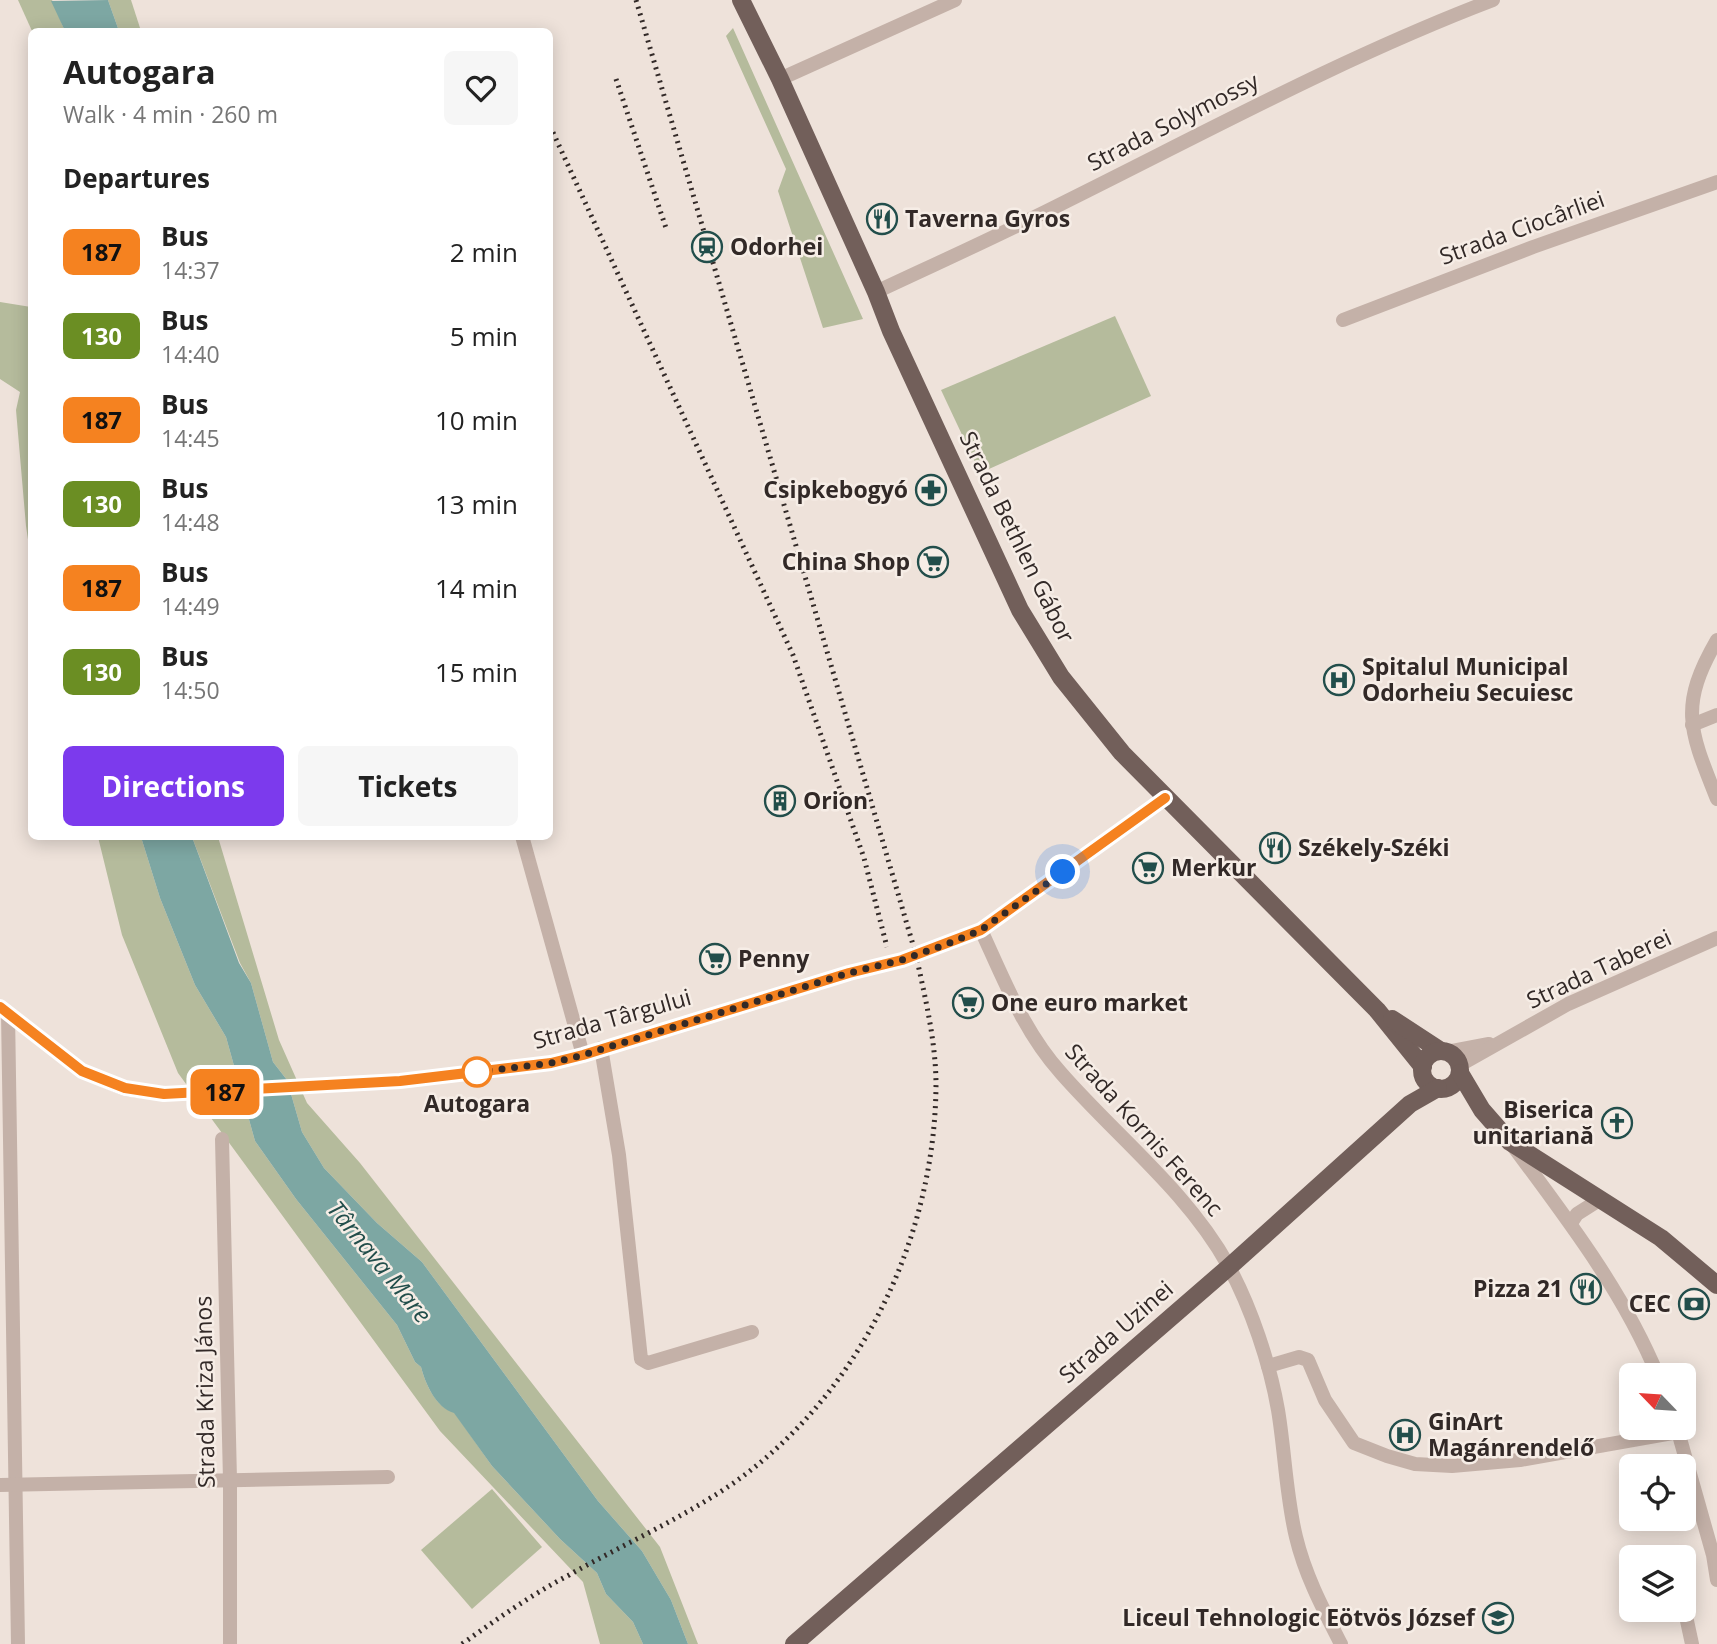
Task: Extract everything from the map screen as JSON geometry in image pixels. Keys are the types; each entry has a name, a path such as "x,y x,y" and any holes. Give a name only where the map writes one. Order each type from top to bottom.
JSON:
{"main road":[{"name":"Strada Bethlen Gábor","path":"741,0 780,79 891,331 1026,621 1046,655 1081,704 1122,753 1377,1010"},
{"path":"1377,1010 1452,1060 1482,1110 1510,1142 1661,1238 1717,1285"},
{"path":"1377,1010 1423,1068 1427,1082 1482,1110"},
{"path":"1410,1104 1429,1055 1452,1060"},
{"path":"1410,1104 1455,1083 1452,1060"},
{"name":"Strada Uzinei","path":"794,1644 1229,1267 1410,1104"}],"street":[{"path":"780,79 955,0"},
{"name":"Strada Solymossy","path":"876,292 1068,201 1152,156 1343,63 1493,0"},
{"name":"Strada Ciocârliei","path":"1343,320 1532,247 1717,182"},
{"path":"1717,640 1694,687 1692,724 1702,761 1717,799"},
{"path":"1692,724 1717,715"},
{"name":"Strada Târgului","path":"4,1010 70,1063 105,1082 164,1094 400,1081 551,1063 849,973 902,960 981,930 1165,798"},
{"path":"523,840 583,1055"},
{"name":"Strada Kornis Ferenc","path":"981,930 1022,1018 1039,1046 1187,1208 1229,1267 1268,1366 1278,1409 1295,1534 1306,1573 1341,1644"},
{"name":"Strada Taberei","path":"1452,1060 1500,1042 1568,1004 1717,939"},
{"path":"4,1010 18,1644"},
{"path":"601,1048 619,1155 641,1359 648,1363 752,1332"},
{"name":"Strada Kriza János","path":"222,1139 230,1480 230,1644"},
{"path":"1510,1142 1571,1223 1627,1312 1652,1363"},
{"path":"1571,1223 1577,1214 1599,1200"},
{"path":"1268,1366 1299,1357 1308,1360 1325,1401 1354,1443 1415,1464 1452,1466 1520,1460 1625,1440"},
{"path":"1681,1440 1713,1555 1717,1580"},
{"path":"0,1485 388,1476"},
{"path":"1687,1622 1692,1644"}],"green space":[{"path":"18,0 52,0 64,28 31,28"},
{"path":"108,0 131,0 140,28 118,28"},
{"path":"733,28 863,319 823,328 778,191 786,169 726,36"},
{"path":"0,302 28,307 28,540 16,410 20,392 0,379"},
{"path":"1115,316 1151,396 980,473 941,390"},
{"path":"99,840 142,840 160,898 195,985 226,1037 255,1141 296,1199 397,1325 437,1400 454,1412 492,1466 560,1539 597,1573 606,1594 633,1622 643,1644 600,1644 583,1582 440,1431 178,1073 122,935"},
{"path":"193,840 219,840 279,1040 307,1103 360,1163 660,1547 698,1644 688,1644 671,1600 642,1551 598,1501 422,1262 377,1223 324,1168 302,1132 287,1080 273,1062 251,983 240,963"},
{"path":"492,1489 542,1547 472,1609 421,1550"}],"water":[{"path":"108,0 118,28 64,28 51,1"},
{"name":"Târnava Mare","path":"142,840 193,840 239,963 251,983 273,1062 287,1080 302,1132 324,1168 377,1223 422,1262 598,1501 642,1551 671,1600 688,1644 643,1644 633,1622 606,1594 597,1573 560,1539 492,1466 454,1413 437,1400 397,1325 296,1199 255,1141 226,1037 195,985 160,898"}],"railway":[{"path":"462,1644 541,1591 674,1519 735,1482 779,1446 819,1404 853,1358 882,1308 905,1254 922,1199 932,1142 936,1085 934,1052 916,955 636,0"},
{"path":"616,79 666,228"},
{"path":"553,133 793,655 864,858 887,947"}],"bus line":[{"name":"187","path":"0,1007 82,1071 125,1088 164,1094 400,1081 551,1063 849,973 902,960 981,930 1165,798"}],"place":[{"name":"Taverna Gyros","path":"882,219"},
{"name":"Odorhei","path":"707,247"},
{"name":"Csipkebogyó","path":"931,490"},
{"name":"China Shop","path":"933,562"},
{"name":"Spitalul Municipal Odorheiu Secuiesc","path":"1339,680"},
{"name":"Orion","path":"780,801"},
{"name":"Székely-Széki","path":"1275,848"},
{"name":"Merkur","path":"1148,868"},
{"name":"Penny","path":"715,959"},
{"name":"One euro market","path":"968,1003"},
{"name":"Autogara","path":"477,1072"},
{"name":"Biserica unitariană","path":"1617,1123"},
{"name":"Pizza 21","path":"1586,1289"},
{"name":"CEC","path":"1694,1304"},
{"name":"GinArt Magánrendelő","path":"1405,1435"},
{"name":"Liceul Tehnologic Eötvös József","path":"1498,1618"}],"route":[{"path":"477,1072 551,1063 583,1055 849,973 902,960 981,930 1063,872"}]}
